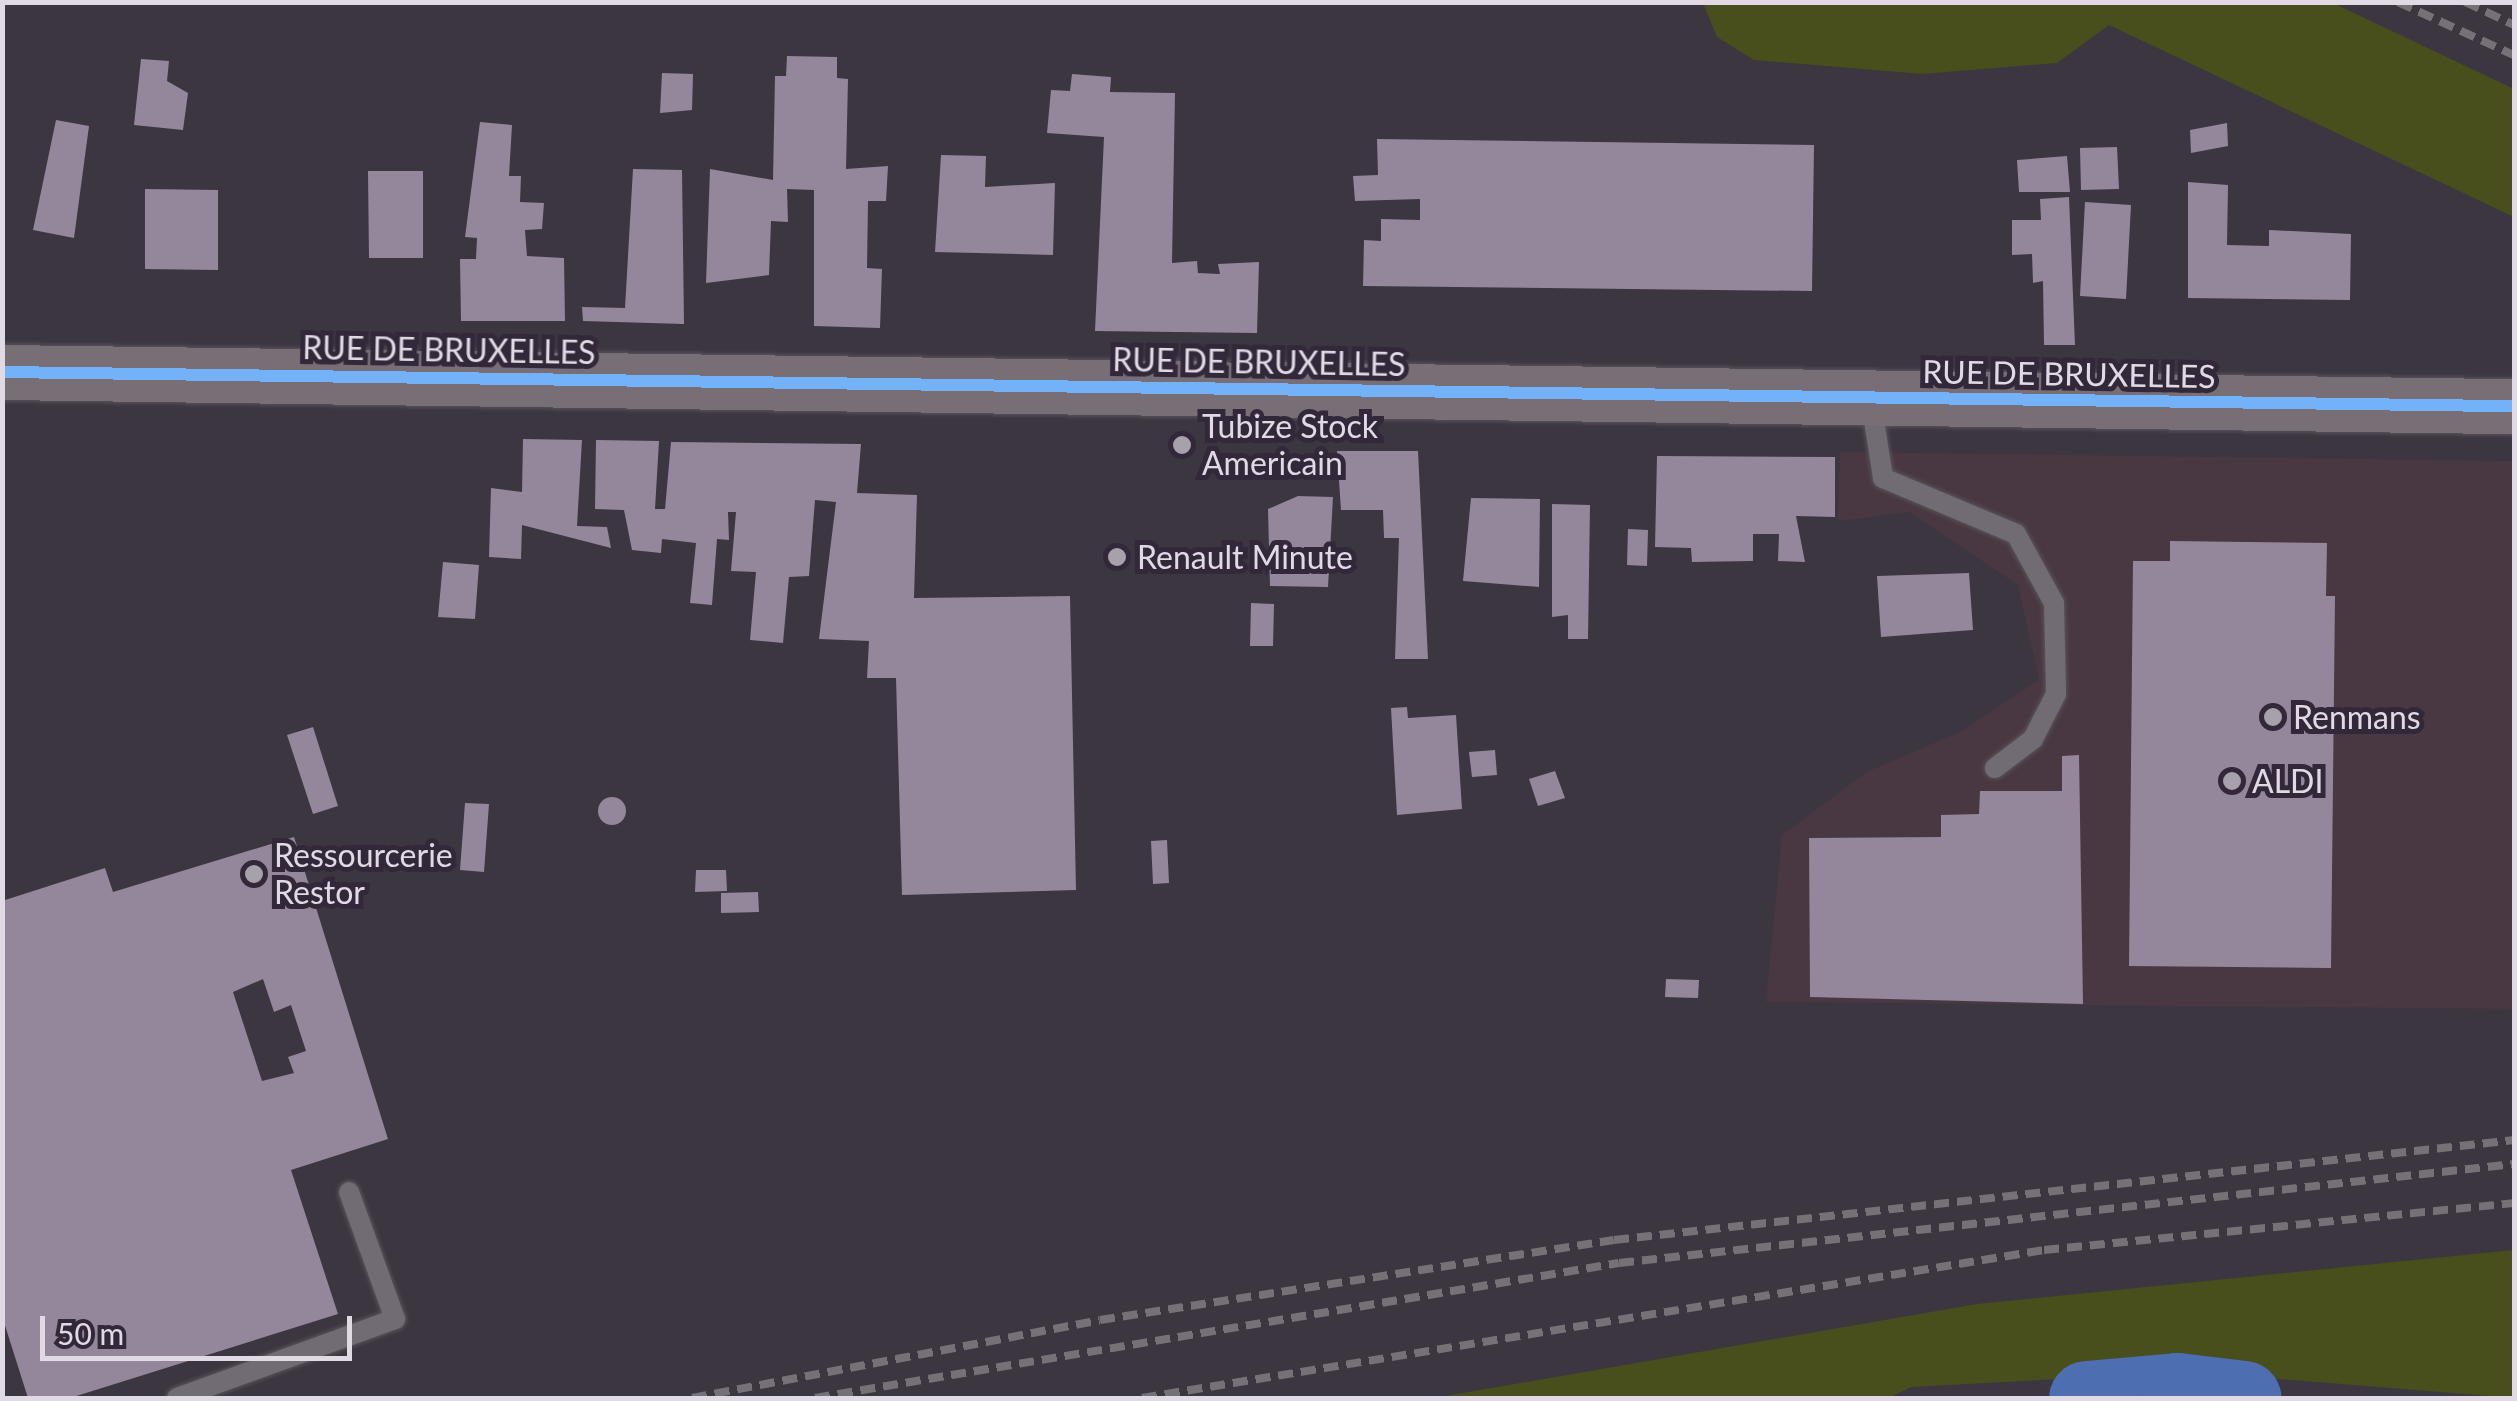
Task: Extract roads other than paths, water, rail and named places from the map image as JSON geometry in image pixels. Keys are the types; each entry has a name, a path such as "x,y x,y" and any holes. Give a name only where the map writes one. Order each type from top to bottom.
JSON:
{"main road":[{"name":"RUE DE BRUXELLES","path":"2,372 2514,406"}],"lane":[{"path":"1870,399 1883,478 2016,534 2054,604 2056,694 2033,739 1994,768"},
{"path":"177,1398 395,1319 349,1192"}],"waterway":[{"path":"2086,1398 2177,1390 2244,1398"}],"railway":[{"path":"2398,2 2514,55"},
{"path":"2465,2 2514,25"},
{"path":"692,1398 1100,1320 1614,1240 2514,1140"},
{"path":"815,1398 1619,1263 2514,1164"},
{"path":"1142,1398 2044,1250 2514,1203"}],"place":[{"name":"Tubize Stock Americain","path":"1182,445"},
{"name":"Renault Minute","path":"1117,557"},
{"name":"Renmans","path":"2273,717"},
{"name":"ALDI","path":"2232,781"},
{"name":"Ressourcerie Restor","path":"254,874"}]}
